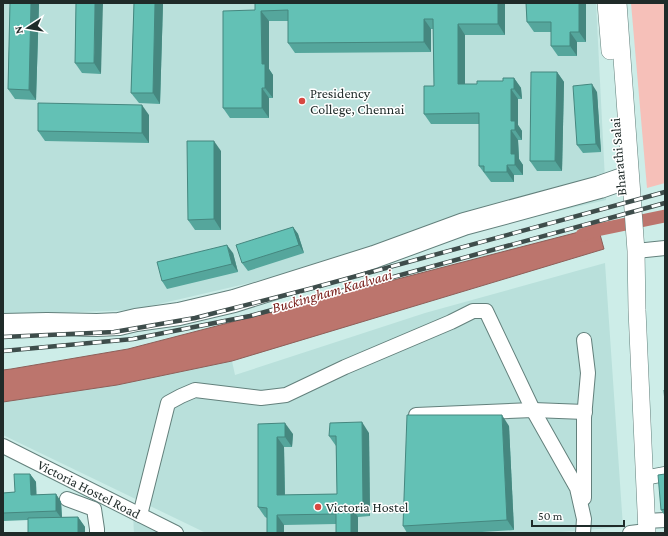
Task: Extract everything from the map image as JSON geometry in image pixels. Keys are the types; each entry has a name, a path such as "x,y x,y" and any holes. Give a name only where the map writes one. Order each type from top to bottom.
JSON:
{"main road":[{"path":"3,324 119,324 179,314 234,301 374,257 464,224 600,187 624,192"}],"street":[{"name":"Bharathi Salai","path":"606,3 624,192 632,243 637,310 647,529"},
{"name":"Bharathi Salai","path":"618,3 624,192"},
{"path":"632,243 665,248"},
{"path":"140,515 168,403 195,390 261,398 286,395 473,311 486,311 533,410 577,488 584,519"},
{"path":"583,533 585,412 588,373 584,340"},
{"path":"416,415 533,410 585,412"},
{"name":"Victoria Hostel Road","path":"3,446 176,533"},
{"path":"644,478 665,474"},
{"path":"67,499 94,509 97,533"},
{"path":"630,533 647,529 665,520"}],"shaded area":[{"name":"Presidency College, Chennai","path":"3,3 596,3 606,200 133,310 3,315"},
{"path":"631,3 665,3 665,183 647,188"},
{"path":"598,227 604,249 232,361 117,385 3,402 3,370 128,349"},
{"path":"605,263 623,527 548,533 206,533 3,435 3,402 117,385 232,361 235,375 425,313"},
{"path":"133,516 163,533 134,533"}],"building":[{"path":"10,3 31,3 29,90 8,89"},
{"path":"76,3 95,3 94,63 75,63"},
{"path":"134,3 155,3 153,93 131,93"},
{"path":"255,3 498,3 498,24 458,24 458,84 477,84 477,81 503,81 503,78 514,78 514,89 511,89 511,121 515,121 515,130 511,130 511,154 515,154 515,165 507,165 507,172 484,172 484,166 479,166 479,113 424,114 424,86 434,86 433,19 424,19 424,42 288,43 288,10 261,11 262,64 265,64 265,88 262,88 262,108 223,108 223,11 255,10"},
{"path":"526,3 579,3 579,32 570,32 570,46 551,46 551,22 527,22"},
{"path":"531,72 557,72 555,161 530,161"},
{"path":"592,84 596,144 577,145 573,86"},
{"path":"38,103 142,105 142,133 38,131"},
{"path":"187,141 214,141 214,219 188,220"},
{"path":"293,227 299,245 242,263 236,245"},
{"path":"227,245 232,264 162,281 157,262"},
{"path":"407,415 502,415 507,520 403,526"},
{"path":"362,422 363,505 351,507 351,533 336,533 336,514 277,515 277,533 267,533 267,508 258,507 258,424 285,423 285,437 277,437 277,495 337,494 336,436 329,436 330,423"},
{"path":"14,474 30,474 31,495 56,494 56,511 3,513 3,493 15,492"},
{"path":"665,474 665,509 661,510 658,475"},
{"path":"78,517 78,533 28,533 28,518"}],"waterway":[{"name":"Buckingham Kaalvaai","path":"582,235 597,230 665,216"}],"railway":[{"path":"3,337 114,332 195,318 309,289 665,192"},
{"path":"3,351 133,339 250,316 665,203"}],"place":[{"name":"Presidency College, Chennai","path":"302,101"},
{"name":"Victoria Hostel","path":"318,507"}]}
